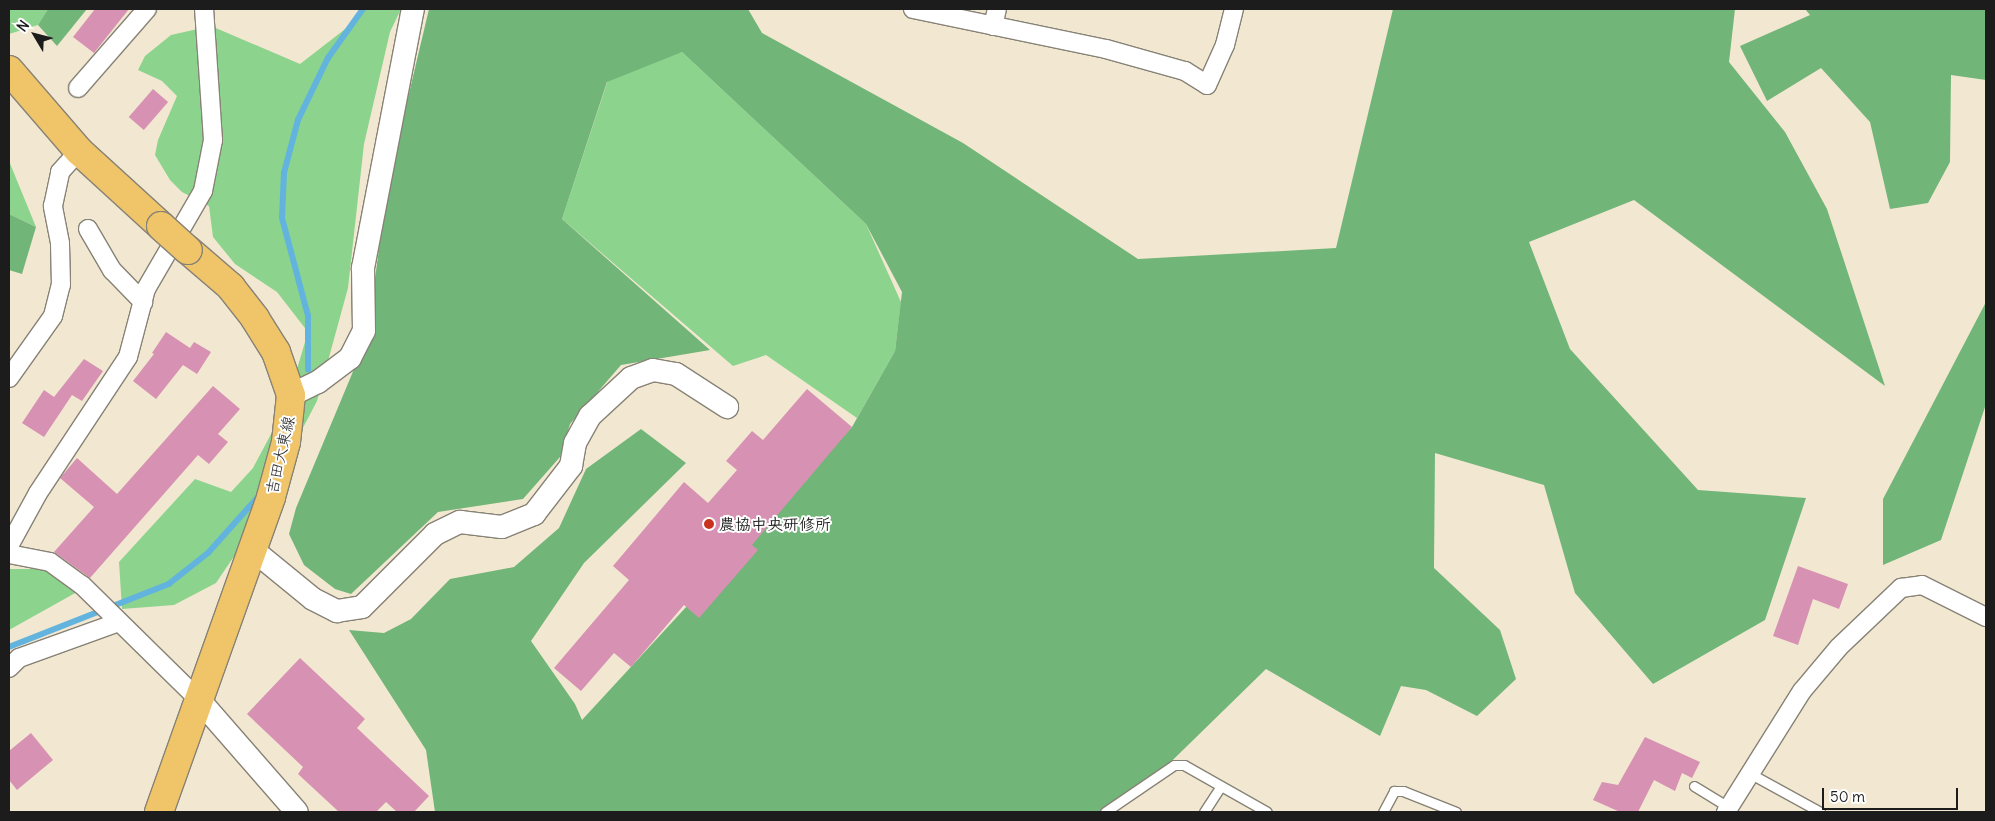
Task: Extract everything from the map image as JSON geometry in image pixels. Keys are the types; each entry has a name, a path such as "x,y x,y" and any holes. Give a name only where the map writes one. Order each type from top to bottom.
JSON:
{"main road":[{"name":"吉田大東線","path":"9,70 79,151 231,287 255,318 276,352 291,395 286,442 253,550 159,812"}],"street":[{"path":"78,88 147,9"},
{"path":"9,546 38,493 128,357 146,289 203,191 213,140 204,9"},
{"path":"291,395 318,382 350,358 364,331 363,268 413,9"},
{"path":"913,9 1114,51 1185,71 1207,85 1226,45 1234,9"},
{"path":"993,26 997,9"},
{"path":"9,378 53,316 61,285 60,243 53,206 60,172 79,151"},
{"path":"88,229 112,270 143,302"},
{"path":"253,550 313,598 337,611 362,607 435,534 460,522 502,527 534,514 571,466 575,443 590,416 631,378 653,370 676,374 727,407"},
{"path":"9,554 50,562 96,600 200,700 297,812"},
{"path":"1728,810 1802,691 1839,647 1901,588 1922,586 1986,617"},
{"path":"9,668 19,658 117,620"}],"lane":[{"path":"1105,812 1174,765 1184,765 1267,812"},
{"path":"1751,774 1820,812"},
{"path":"1694,786 1728,810"},
{"path":"1204,812 1220,787"},
{"path":"1383,812 1394,791 1404,791 1456,812"}],"green space":[{"path":"9,9 48,9 38,25 9,34"},
{"path":"48,9 87,9 57,46 38,25"},
{"path":"362,9 401,9 390,32 364,144 348,288 317,401 241,546 216,583 174,605 122,609 119,562 195,479 231,492 253,468 286,406 308,332 277,292 235,264 213,237 209,206 182,192 170,180 155,155 158,140 177,96 162,81 138,70 145,56 171,35 211,26 300,64 353,23"},
{"path":"429,9 748,9 762,33 963,143 1138,259 1336,248 1393,9 1735,9 1729,62 1785,132 1827,209 1885,386 1634,200 1529,242 1570,349 1698,490 1806,498 1765,620 1653,684 1575,593 1544,485 1435,453 1434,568 1500,630 1516,679 1477,716 1426,690 1401,686 1380,736 1266,669 1142,790 1114,812 435,812 426,750 349,630 384,633 411,619 450,579 514,567 559,528 586,469 641,429 686,463 584,563 531,641 575,704 582,720 852,427 895,351 902,292 866,224 682,52 607,82 562,219 710,350 621,365 570,424 560,457 523,499 438,512 351,594 335,589 304,565 289,534 296,508 367,338 388,182"},
{"path":"1805,9 1986,9 1986,80 1951,75 1950,162 1928,203 1890,209 1870,122 1821,68 1767,101 1740,46 1810,15"},
{"path":"682,52 866,224 901,302 895,351 857,418 766,355 733,366 562,219 612,68"},
{"path":"9,161 36,227 9,214"},
{"path":"9,214 36,227 22,274 9,270"},
{"path":"1986,302 1986,404 1941,540 1883,565 1883,499"},
{"path":"9,569 45,569 77,592 9,630"}],"building":[{"path":"95,9 129,9 94,53 73,37"},
{"path":"153,89 168,102 144,130 129,117"},
{"path":"166,332 190,348 194,342 211,352 197,374 183,365 156,399 133,381 154,354 152,353"},
{"path":"84,359 103,371 82,401 72,395 44,437 22,423 44,390 54,397"},
{"path":"213,386 240,409 218,434 228,442 209,464 198,455 90,578 54,552 94,507 60,478 77,458 117,494"},
{"name":"農協中央研修所","path":"807,389 852,427 752,545 758,550 699,618 684,605 631,667 614,653 581,691 554,668 629,580 613,566 684,482 708,503 737,470 726,461 752,431 763,440"},
{"path":"1798,566 1848,584 1839,609 1813,599 1798,645 1773,636"},
{"path":"300,658 365,719 357,728 429,796 414,812 397,812 386,802 376,812 339,812 298,774 303,767 247,714"},
{"path":"31,733 53,760 17,790 9,780 9,751"},
{"path":"1645,737 1700,762 1692,778 1682,773 1675,791 1654,780 1638,812 1620,812 1593,800 1602,782 1618,785"}],"waterway":[{"path":"308,370 308,316 282,218 284,173 298,120 328,58 363,9"},
{"path":"9,647 169,584 208,553 258,497"}],"place":[{"name":"農協中央研修所","path":"709,524"}]}
